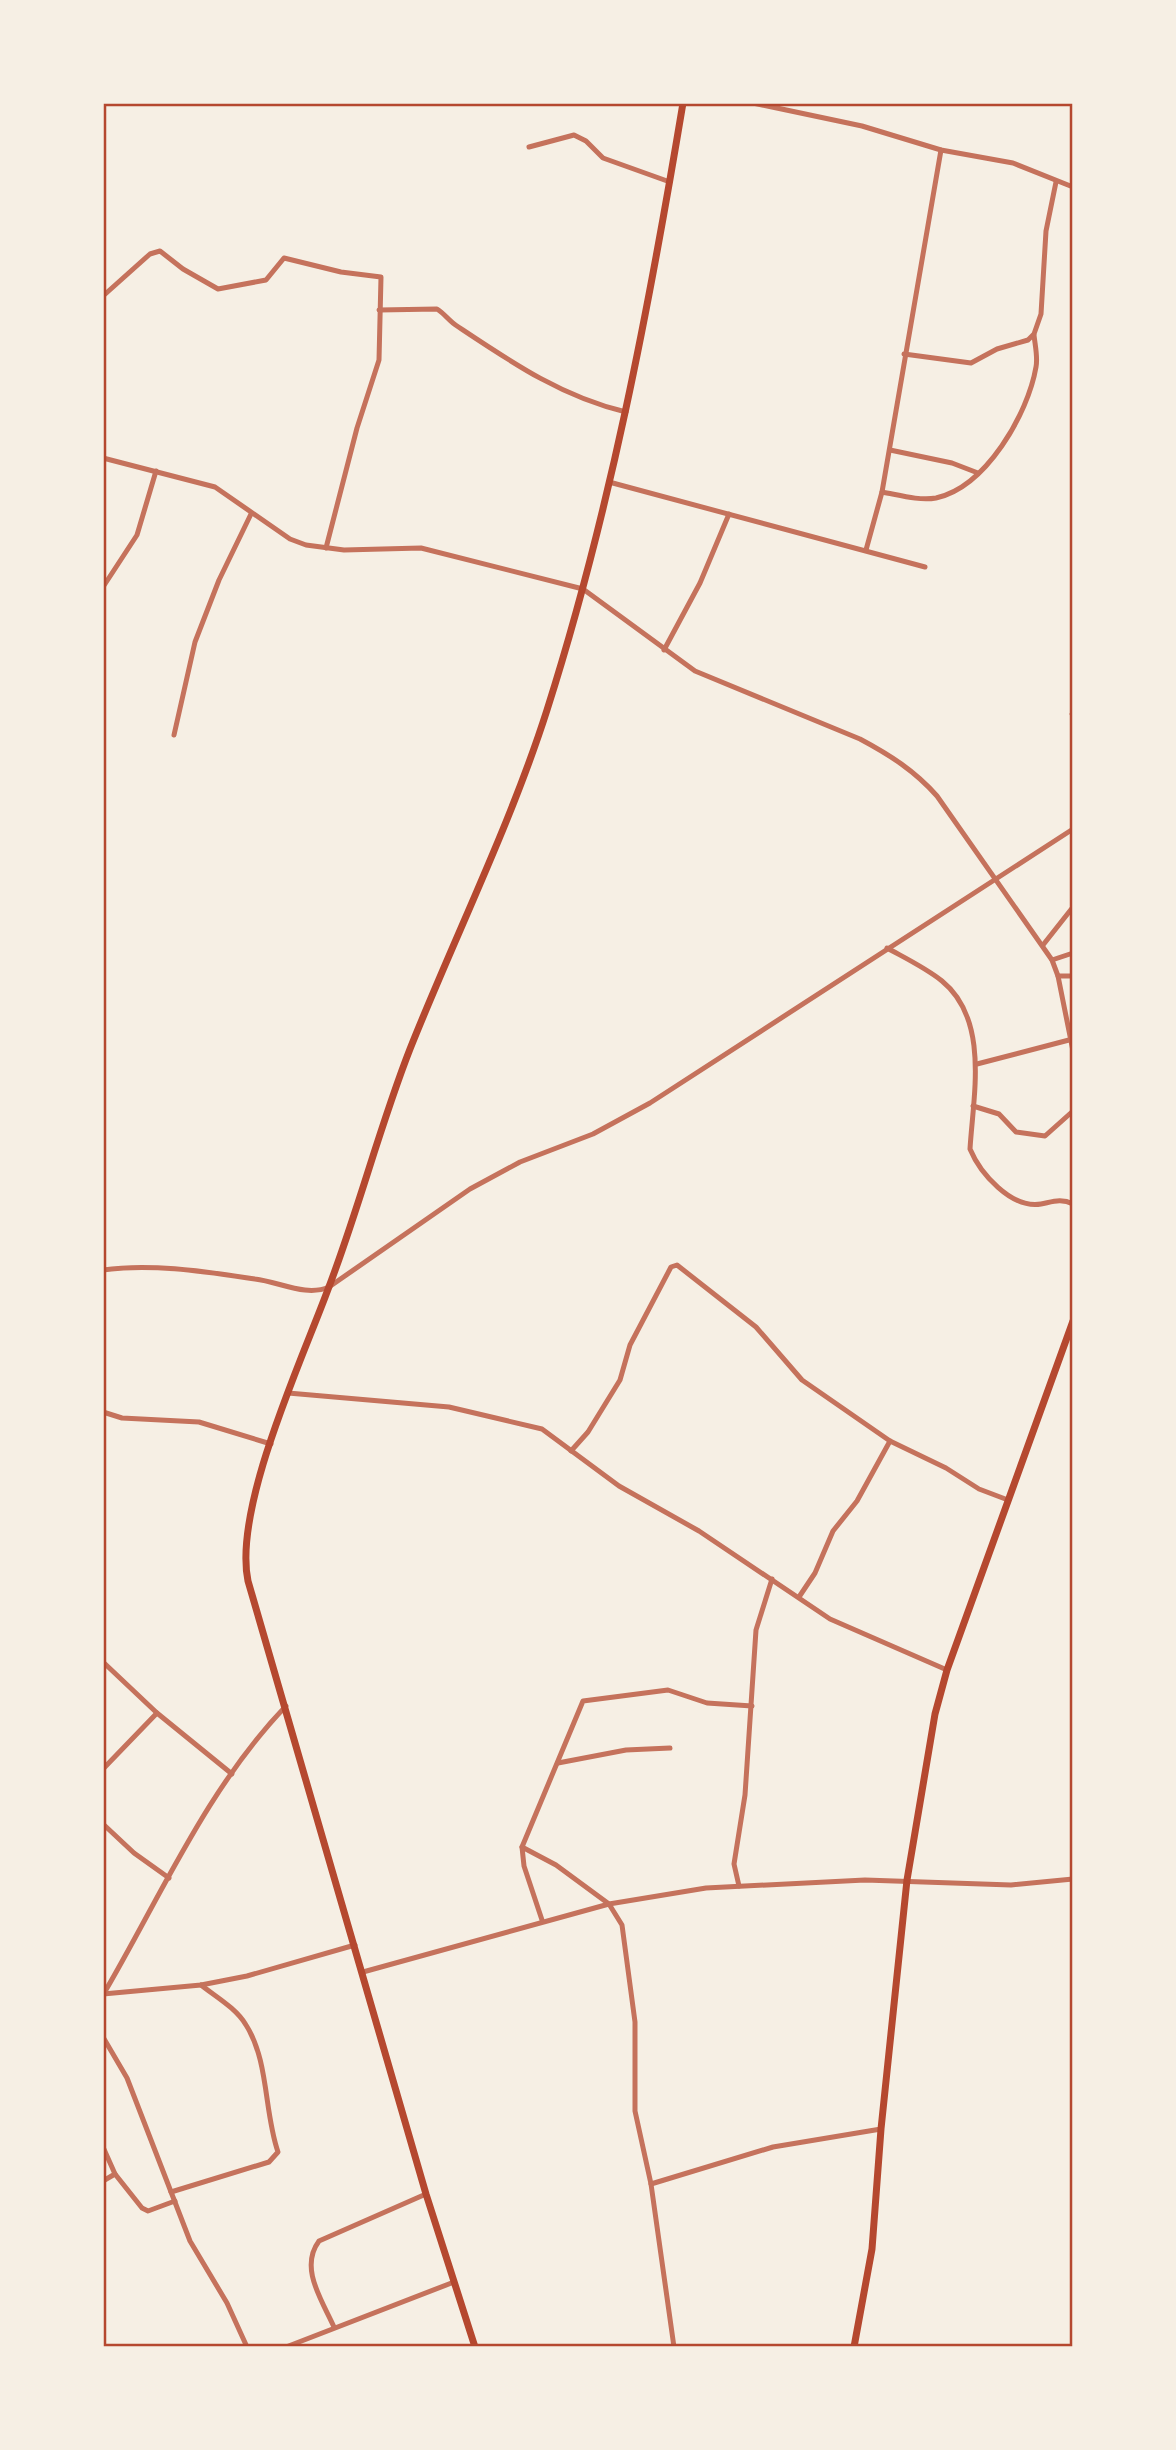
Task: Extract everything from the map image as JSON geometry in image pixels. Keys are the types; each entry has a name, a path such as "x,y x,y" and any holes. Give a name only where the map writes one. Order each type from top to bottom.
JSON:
{"main road":[{"path":"475,2347 426,2194 246,1569 246,1541 253,1504 288,1393 329,1287 410,1051 478,889 546,715 583,589 626,412 683,103"},
{"path":"853,2347 872,2249 881,2129 907,1880 935,1714 947,1670 1073,1321"}],"street":[{"path":"753,103 862,126 942,150 1013,163 1073,187"},
{"path":"529,147 574,135 586,141 603,158 670,182"},
{"path":"866,550 890,450 904,354 942,150"},
{"path":"882,492 923,499 938,498 966,484 998,454 1026,402 1037,365 1034,334 1041,314 1046,231 1056,182"},
{"path":"103,296 150,254 160,250 183,269 218,289 266,280 284,258 341,272 382,277 379,360 354,438 326,548"},
{"path":"379,310 437,309 453,324 560,391 587,403 626,412"},
{"path":"904,354 971,363 997,349 1028,340 1034,334"},
{"path":"890,450 952,463 978,473"},
{"path":"103,458 215,487 290,539 326,548 421,548 583,589 664,650 707,677 860,739 907,767 937,796 1052,960 1058,976 1073,1051"},
{"path":"103,587 137,535 156,471"},
{"path":"609,482 925,567"},
{"path":"174,735 195,642 219,580 251,514"},
{"path":"664,650 705,574 729,514"},
{"path":"103,1270 193,1271 258,1279 317,1292 329,1287 470,1189 520,1162 593,1134 650,1103 1073,829"},
{"path":"1043,945 1073,907"},
{"path":"887,948 946,984 962,1006 977,1064 970,1149 974,1159 995,1184 1021,1202 1041,1204 1063,1201 1073,1204"},
{"path":"1052,960 1073,953"},
{"path":"1058,976 1073,976"},
{"path":"977,1064 1069,1040"},
{"path":"973,1107 999,1114 1016,1132 1045,1136 1073,1111"},
{"path":"571,1451 588,1432 620,1380 630,1345 671,1267 677,1265 756,1327 802,1380 890,1441 946,1468 979,1489 1008,1500"},
{"path":"288,1393 449,1407 542,1429 619,1486 699,1531 830,1619 947,1670"},
{"path":"103,1412 122,1418 199,1422 271,1445"},
{"path":"799,1597 815,1573 833,1531 857,1501 890,1441"},
{"path":"739,1886 734,1864 745,1795 756,1630 772,1579"},
{"path":"103,1662 157,1713 232,1774"},
{"path":"542,1920 524,1866 522,1847 580,1705 586,1699 668,1690 707,1703 752,1706"},
{"path":"104,1994 169,1878 232,1774 259,1734 286,1706"},
{"path":"103,1769 157,1713"},
{"path":"558,1763 626,1750 670,1748"},
{"path":"103,1824 134,1853 169,1878"},
{"path":"522,1847 556,1865 609,1904 622,1925 635,2022 635,2111 651,2184 674,2347"},
{"path":"363,1972 542,1920 609,1904 706,1888 907,1880 1011,1885 1073,1879"},
{"path":"104,1994 201,1985 247,1976 355,1945"},
{"path":"172,2192 269,2162 278,2152 266,2109 264,2079 255,2043 246,2024 232,2009 201,1985"},
{"path":"103,2037 123,2068 190,2241 227,2303 247,2347"},
{"path":"651,2184 773,2147 881,2129"},
{"path":"103,2147 115,2174 142,2208 148,2211 175,2201"},
{"path":"103,2182 115,2174"},
{"path":"334,2327 309,2268 310,2253 328,2237 426,2194"},
{"path":"286,2347 454,2282"}]}
